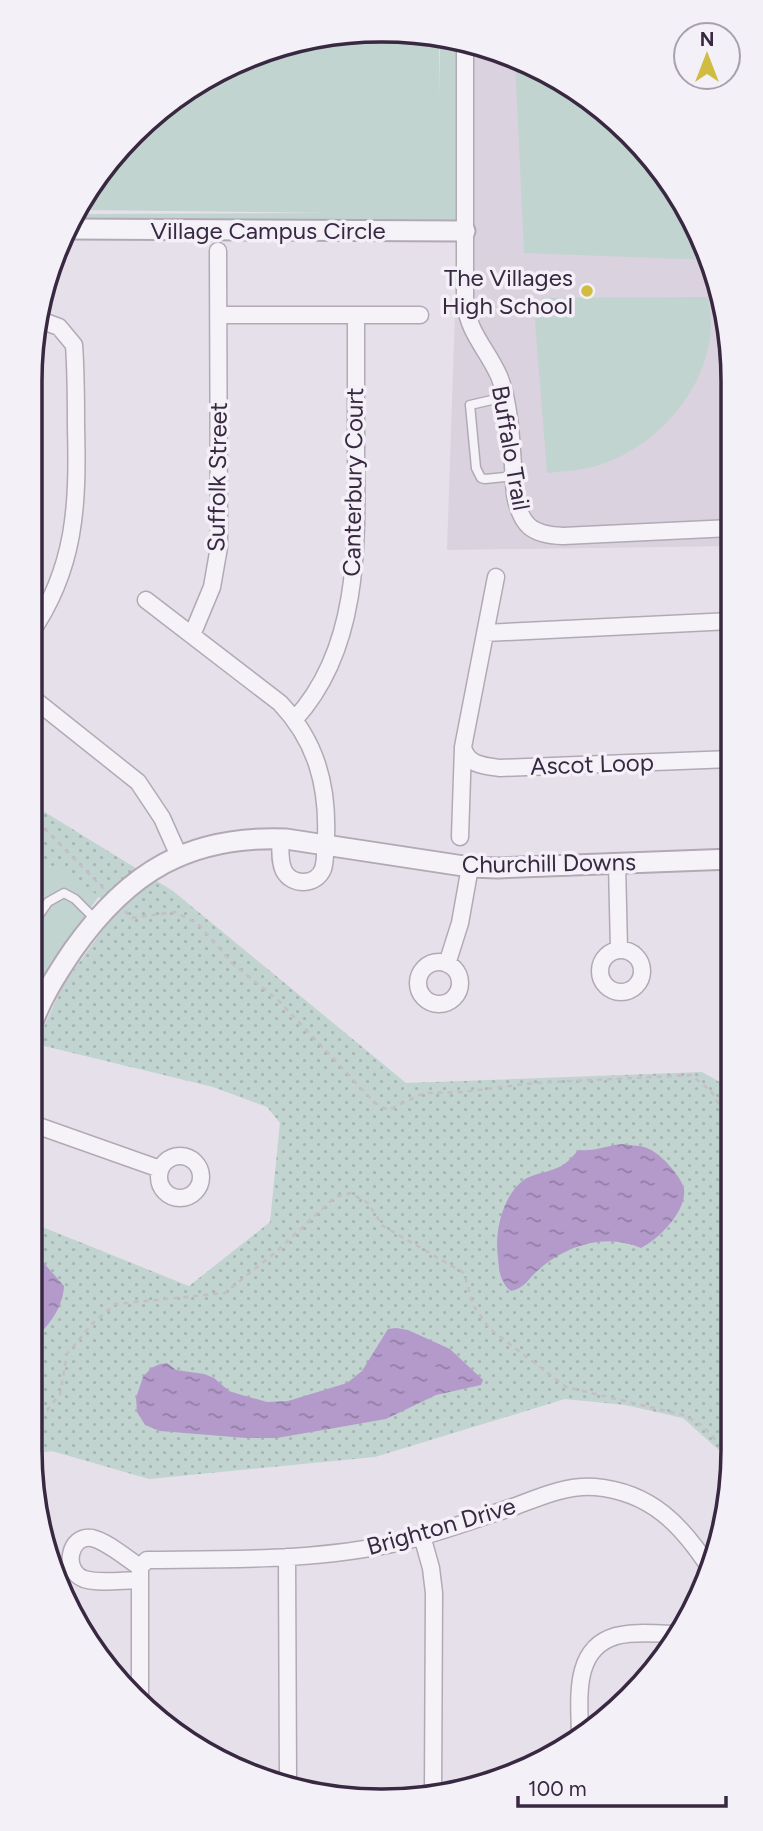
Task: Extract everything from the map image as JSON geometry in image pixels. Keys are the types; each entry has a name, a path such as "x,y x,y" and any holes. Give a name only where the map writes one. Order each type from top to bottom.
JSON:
{"street":[{"name":"Buffalo Trail","path":"465,53 467,319 473,334 498,374 505,397 518,511 524,523 537,533 550,536 721,528"},
{"name":"Village Campus Circle","path":"78,229 465,231"},
{"name":"Suffolk Street","path":"192,635 212,587 219,547 218,251"},
{"path":"218,315 420,315"},
{"name":"Canterbury Court","path":"295,719 306,707 332,659 348,609 356,560 356,315"},
{"path":"42,614 62,572 72,538 77,495 74,345 59,327 48,323"},
{"path":"460,837 463,747 496,578"},
{"path":"146,600 252,680 295,719 307,738 321,777 326,819 323,869 317,877 309,882 299,883 290,879 284,872 280,839"},
{"path":"485,633 721,621"},
{"path":"42,706 138,782 162,818 179,856"},
{"name":"Ascot Loop","path":"463,747 464,755 474,763 500,768 721,758"},
{"name":"Churchill Downs","path":"42,1000 58,971 115,899 152,870 179,856 212,844 236,840 280,839 470,867 721,859"},
{"path":"617,863 619,950"},
{"path":"447,964 460,923 470,867"},
{"path":"42,1127 160,1169"},
{"name":"Brighton Drive","path":"141,1690 140,1573 147,1560 287,1557 338,1553 422,1536 560,1490 596,1487 622,1492 656,1507 669,1517 702,1560"},
{"path":"422,1536 431,1568 433,1593 433,1785"},
{"path":"287,1557 288,1775"},
{"path":"580,1725 580,1678 590,1652 604,1641 618,1635 666,1634"}],"lane":[{"path":"505,397 470,405 473,444 476,468 481,478 514,476"},
{"path":"42,911 48,902 64,893 75,899 96,920"}],"path":[{"path":"42,826 131,918 175,912 198,924 233,964 279,1001 375,1103 388,1110 424,1093 462,1092 534,1083 691,1075 711,1091 721,1108"},
{"path":"42,1415 60,1394 67,1354 92,1324 115,1304 225,1293 277,1251 335,1197 350,1193 368,1203 383,1226 464,1273 474,1305 490,1329 566,1387 683,1415 703,1426 721,1446"}],"shaded area":[{"path":"382,42 426,45 439,47 439,97 440,48 461,52 457,234 74,238 86,214 333,213 88,210 126,158 158,126 212,87 252,68 294,54 337,45"},
{"name":"The Villages High School","path":"464,53 491,60 532,77 588,112 622,141 651,175 686,231 703,272 718,337 721,382 721,546 447,550"},
{"path":"516,70 570,99 622,141 664,193 686,231 698,260 524,253"},
{"path":"708,297 711,324 708,347 702,369 679,409 663,426 626,454 584,469 547,473 534,309 543,298"},
{"path":"42,810 173,891 406,1083 702,1072 721,1083 721,1452 683,1418 625,1405 565,1399 375,1457 149,1479 52,1451 42,1452 42,1227 189,1286 270,1222 280,1123 267,1107 213,1087 42,1045 42,1031 63,985 117,910 56,867 42,866"},
{"path":"42,866 56,867 99,896 42,978"}],"water":[{"path":"623,1144 654,1151 679,1178 684,1189 684,1198 670,1224 641,1248 613,1241 586,1244 572,1249 547,1263 522,1286 511,1291 501,1276 497,1236 502,1213 512,1193 527,1178 563,1165 579,1150"},
{"path":"42,1261 64,1286 61,1302 42,1331"},
{"path":"388,1329 408,1330 450,1349 483,1380 481,1385 436,1395 386,1419 277,1438 160,1431 145,1425 137,1412 136,1398 143,1377 151,1368 160,1364 167,1363 176,1370 204,1374 214,1378 229,1391 242,1395 267,1402 288,1401 347,1383 362,1371"}],"place":[{"name":"The Villages High School","path":"587,291"}]}
